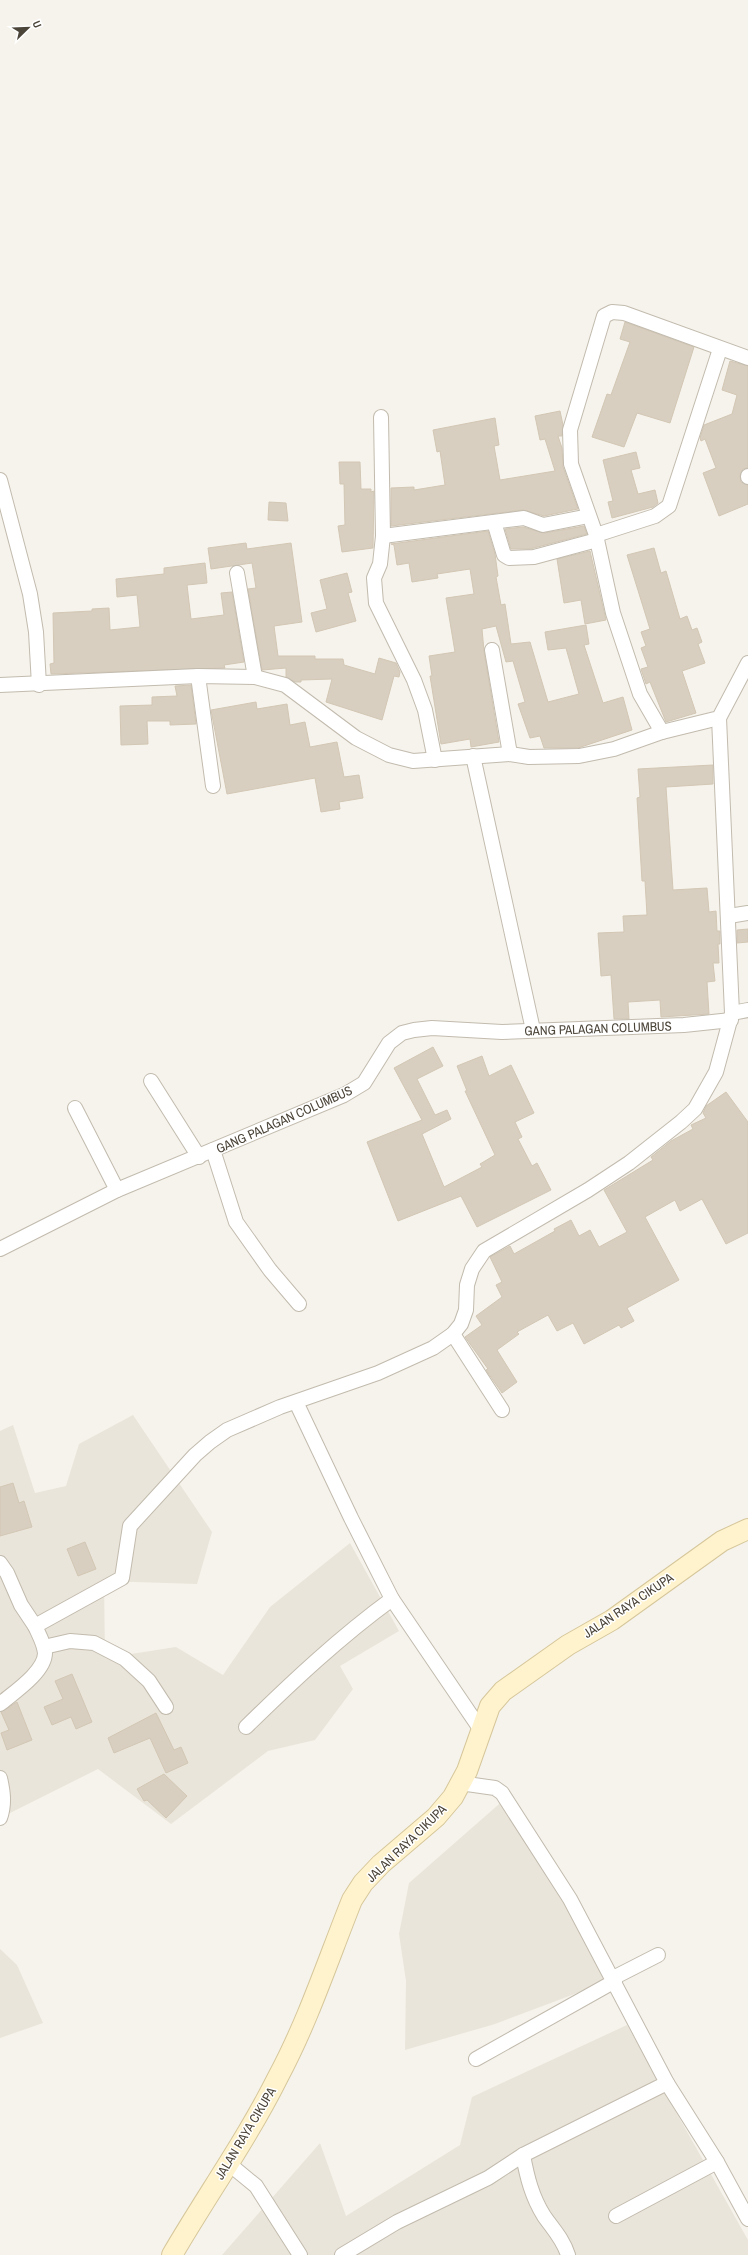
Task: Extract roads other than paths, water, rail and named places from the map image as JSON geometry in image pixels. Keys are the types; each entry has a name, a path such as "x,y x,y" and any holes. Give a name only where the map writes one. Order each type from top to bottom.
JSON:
{"main road":[{"name":"JALAN RAYA CIKUPA","path":"172,2255 260,2113 296,2041 352,1900 363,1883 381,1864 436,1817 453,1797 467,1771 490,1706 503,1691 568,1645 612,1620 722,1541 748,1529"}],"street":[{"path":"662,732 640,694 613,613 596,538 571,464 570,430 604,316 612,312 624,313 748,358"},
{"path":"494,522 504,555 509,558 534,557 596,538 656,516 669,506 720,349"},
{"path":"381,417 383,536 380,564 374,578 376,603 414,680 425,710 436,760"},
{"path":"0,480 30,594 36,632 39,685"},
{"path":"383,536 524,518 542,525 589,516"},
{"path":"237,573 255,677"},
{"path":"492,650 510,754"},
{"path":"35,1626 122,1578 130,1526 195,1455 227,1430 280,1407 418,1356 453,1334 461,1324 466,1310 467,1285 472,1269 484,1252 588,1190 629,1163 695,1109 716,1072 731,1016 729,916 719,718 748,663"},
{"path":"198,676 213,786"},
{"path":"0,685 39,685 198,676 255,677 285,685 356,738 389,755 413,761 510,754 529,757 579,756 614,749 662,732 719,718"},
{"path":"473,756 533,1030"},
{"path":"729,916 748,913"},
{"name":"GANG PALAGAN COLUMBUS","path":"0,1248 117,1190 199,1157 344,1094 364,1083 381,1052 402,1033 432,1028 479,1032 684,1025 731,1016 748,1010"},
{"path":"151,1081 199,1157"},
{"path":"75,1108 117,1190"},
{"path":"213,1150 236,1222 270,1270 299,1304"},
{"path":"453,1334 502,1410"},
{"path":"296,1402 351,1518 392,1599 401,1610 481,1730"},
{"path":"0,1704 26,1682 41,1666 45,1655 44,1647 35,1626 21,1605 2,1571"},
{"path":"246,1727 337,1642 392,1599"},
{"path":"44,1647 70,1641 94,1643 125,1659 149,1681 166,1707"},
{"path":"0,1778 3,1792 3,1809 0,1818"},
{"path":"460,1783 495,1788 502,1793 570,1900 614,1979 667,2083 717,2162 748,2219"},
{"path":"476,2059 658,1955"},
{"path":"342,2255 397,2222 488,2178 523,2155 667,2083"},
{"path":"523,2155 534,2197 564,2243 568,2255"},
{"path":"616,2216 717,2162"},
{"path":"228,2163 256,2186 300,2255"}]}
